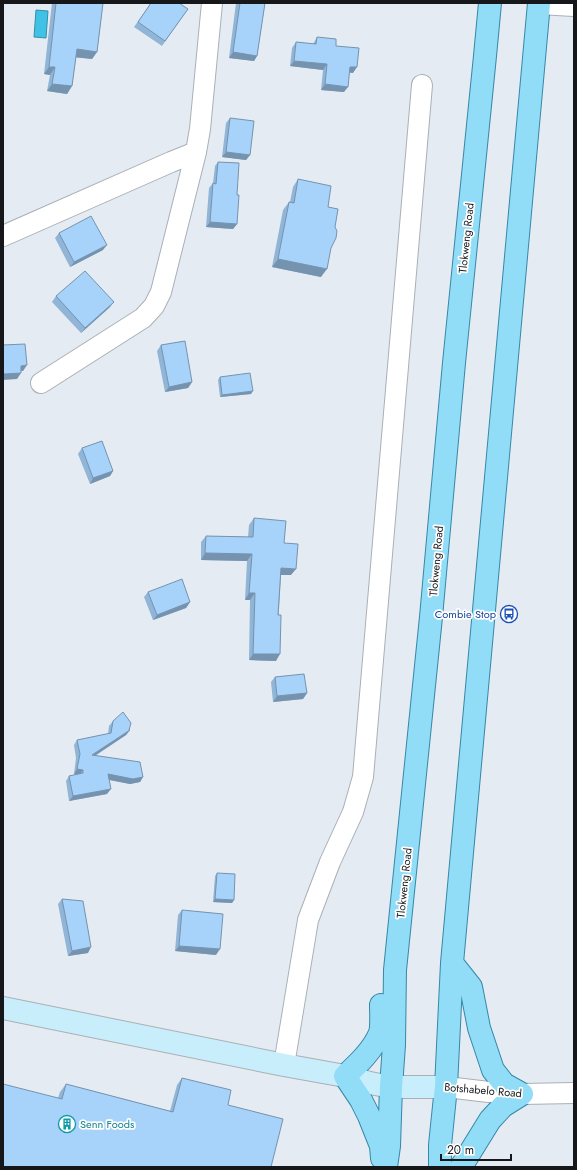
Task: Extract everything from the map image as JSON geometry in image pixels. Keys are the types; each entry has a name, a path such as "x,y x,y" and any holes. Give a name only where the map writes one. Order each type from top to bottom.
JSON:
{"main road":[{"name":"Tlokweng Road","path":"386,1167 389,1146 394,1045 395,970 432,609 454,363 490,3"},
{"path":"440,1167 440,1145 446,1087 452,963 536,3"},
{"path":"452,963 471,987 479,1028 493,1070 504,1084 522,1094 503,1106 490,1120 461,1167"},
{"path":"382,1167 382,1146 361,1100 345,1076 359,1064 370,1050 380,1032 381,997 395,970"}],"street":[{"path":"41,383 143,318 154,306 161,292 196,152 200,129 212,3"},
{"path":"536,3 574,6"},
{"path":"284,1065 308,920 330,862 353,812 363,777 422,85"},
{"path":"3,236 196,152"},
{"name":"Botshabelo Road","path":"3,1008 345,1076 391,1087 446,1087 522,1094 574,1093"}],"water":[{"path":"36,10 48,11 46,38 34,37"}],"building":[{"path":"56,3 103,3 97,52 77,49 72,86 52,84 55,67 49,67"},
{"path":"151,3 179,3 188,9 165,41 138,22"},
{"path":"240,3 265,3 257,56 233,52"},
{"path":"317,37 336,39 336,46 359,48 357,67 350,67 348,87 325,84 327,64 294,61 296,42 316,44"},
{"path":"230,118 254,121 250,155 226,152"},
{"path":"218,162 239,163 237,224 210,222 213,183 216,184"},
{"path":"298,179 331,186 328,207 338,209 335,227 337,231 336,238 331,248 327,269 278,259 289,202 294,203"},
{"path":"91,216 107,245 74,262 59,233"},
{"path":"85,271 114,302 85,328 56,296"},
{"path":"185,341 192,382 169,387 161,345"},
{"path":"25,344 27,365 21,366 21,373 3,374 3,345"},
{"path":"250,373 253,391 222,395 220,377"},
{"path":"102,441 113,471 93,478 82,448"},
{"path":"254,518 286,521 284,543 298,544 296,569 281,568 278,615 281,615 280,654 253,654 255,593 249,593 252,554 205,553 206,536 253,537"},
{"path":"182,579 190,602 157,615 148,592"},
{"path":"304,674 307,693 277,696 275,677"},
{"path":"123,712 131,723 130,730 92,755 140,762 143,777 133,779 108,774 111,789 73,796 69,776 83,773 83,770 77,769 80,754 77,740 111,733 113,721"},
{"path":"217,873 235,874 234,900 215,899"},
{"path":"62,899 83,901 91,947 72,951"},
{"path":"182,910 223,914 220,949 179,946"},
{"name":"Senn Foods","path":"182,1078 231,1090 228,1105 283,1119 271,1167 3,1167 3,1084 62,1099 66,1084 173,1112"}],"place":[{"name":"Combie Stop","path":"509,614"},
{"name":"Senn Foods","path":"67,1124"}]}
